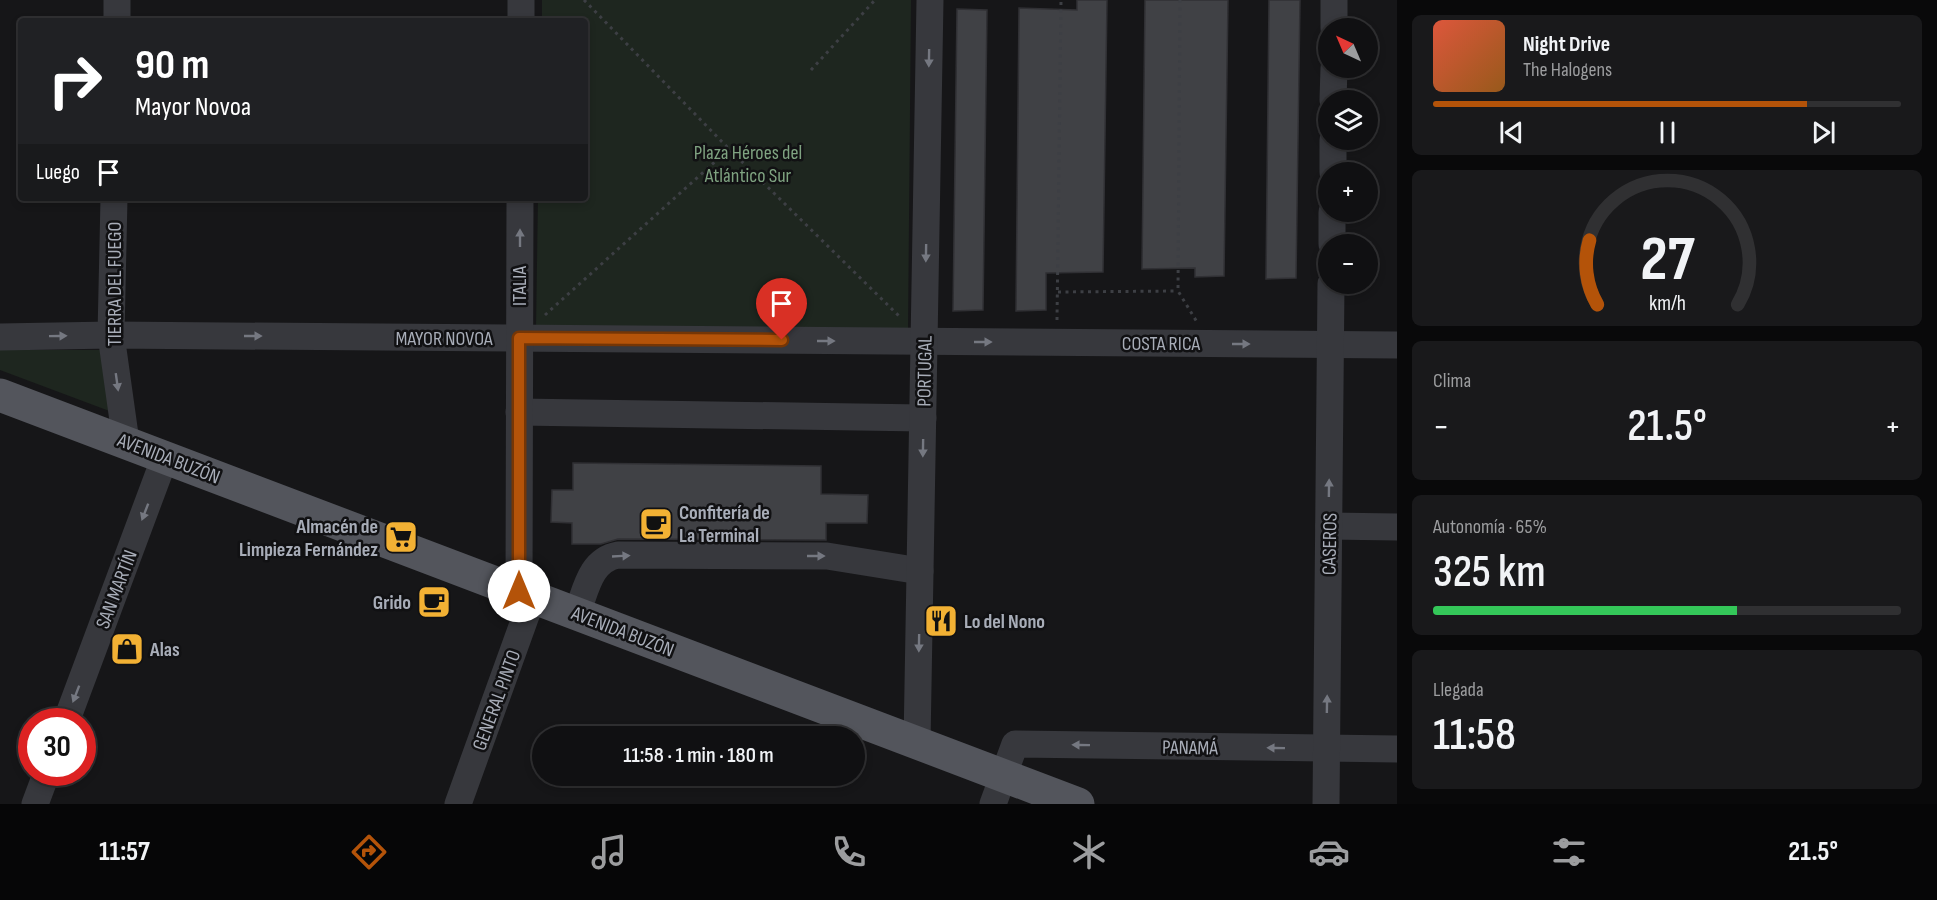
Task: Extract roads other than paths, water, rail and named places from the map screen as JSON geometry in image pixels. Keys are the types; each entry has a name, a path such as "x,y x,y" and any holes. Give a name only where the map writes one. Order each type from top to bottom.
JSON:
{"main road":[{"name":"AVENIDA BUZÓN","path":"0,395 917,743 998,790 1078,804"}],"street":[{"path":"117,0 117,18"},
{"path":"521,0 521,18"},
{"name":"PORTUGAL","path":"917,743 930,0"},
{"path":"1334,0 1334,18"},
{"name":"TIERRA DEL FUEGO","path":"114,201 111,335 126,442"},
{"name":"ITALIA","path":"520,201 519,412 526,594"},
{"name":"CASEROS","path":"1326,804 1331,294"},
{"name":"MAYOR NOVOA","path":"0,337 111,335 925,341"},
{"name":"COSTA RICA","path":"925,341 1397,345"},
{"path":"519,412 923,418"},
{"name":"SAN MARTÍN","path":"71,708 165,457"},
{"path":"1329,526 1397,527"},
{"path":"577,613 596,566 607,557 618,555 827,556 920,571"},
{"name":"GENERAL PINTO","path":"458,804 526,594"},
{"name":"PANAMÁ","path":"998,790 1015,744 1397,749"},
{"path":"35,804 42,786"}],"place":[{"name":"Confitería de La Terminal","path":"656,524"},
{"name":"Almacén de Limpieza Fernández","path":"401,537"},
{"name":"Grido","path":"434,602"},
{"name":"Lo del Nono","path":"941,621"},
{"name":"Alas","path":"127,649"}],"park label":[{"name":"Plaza Héroes del Atlántico Sur","path":"748,164"}]}
